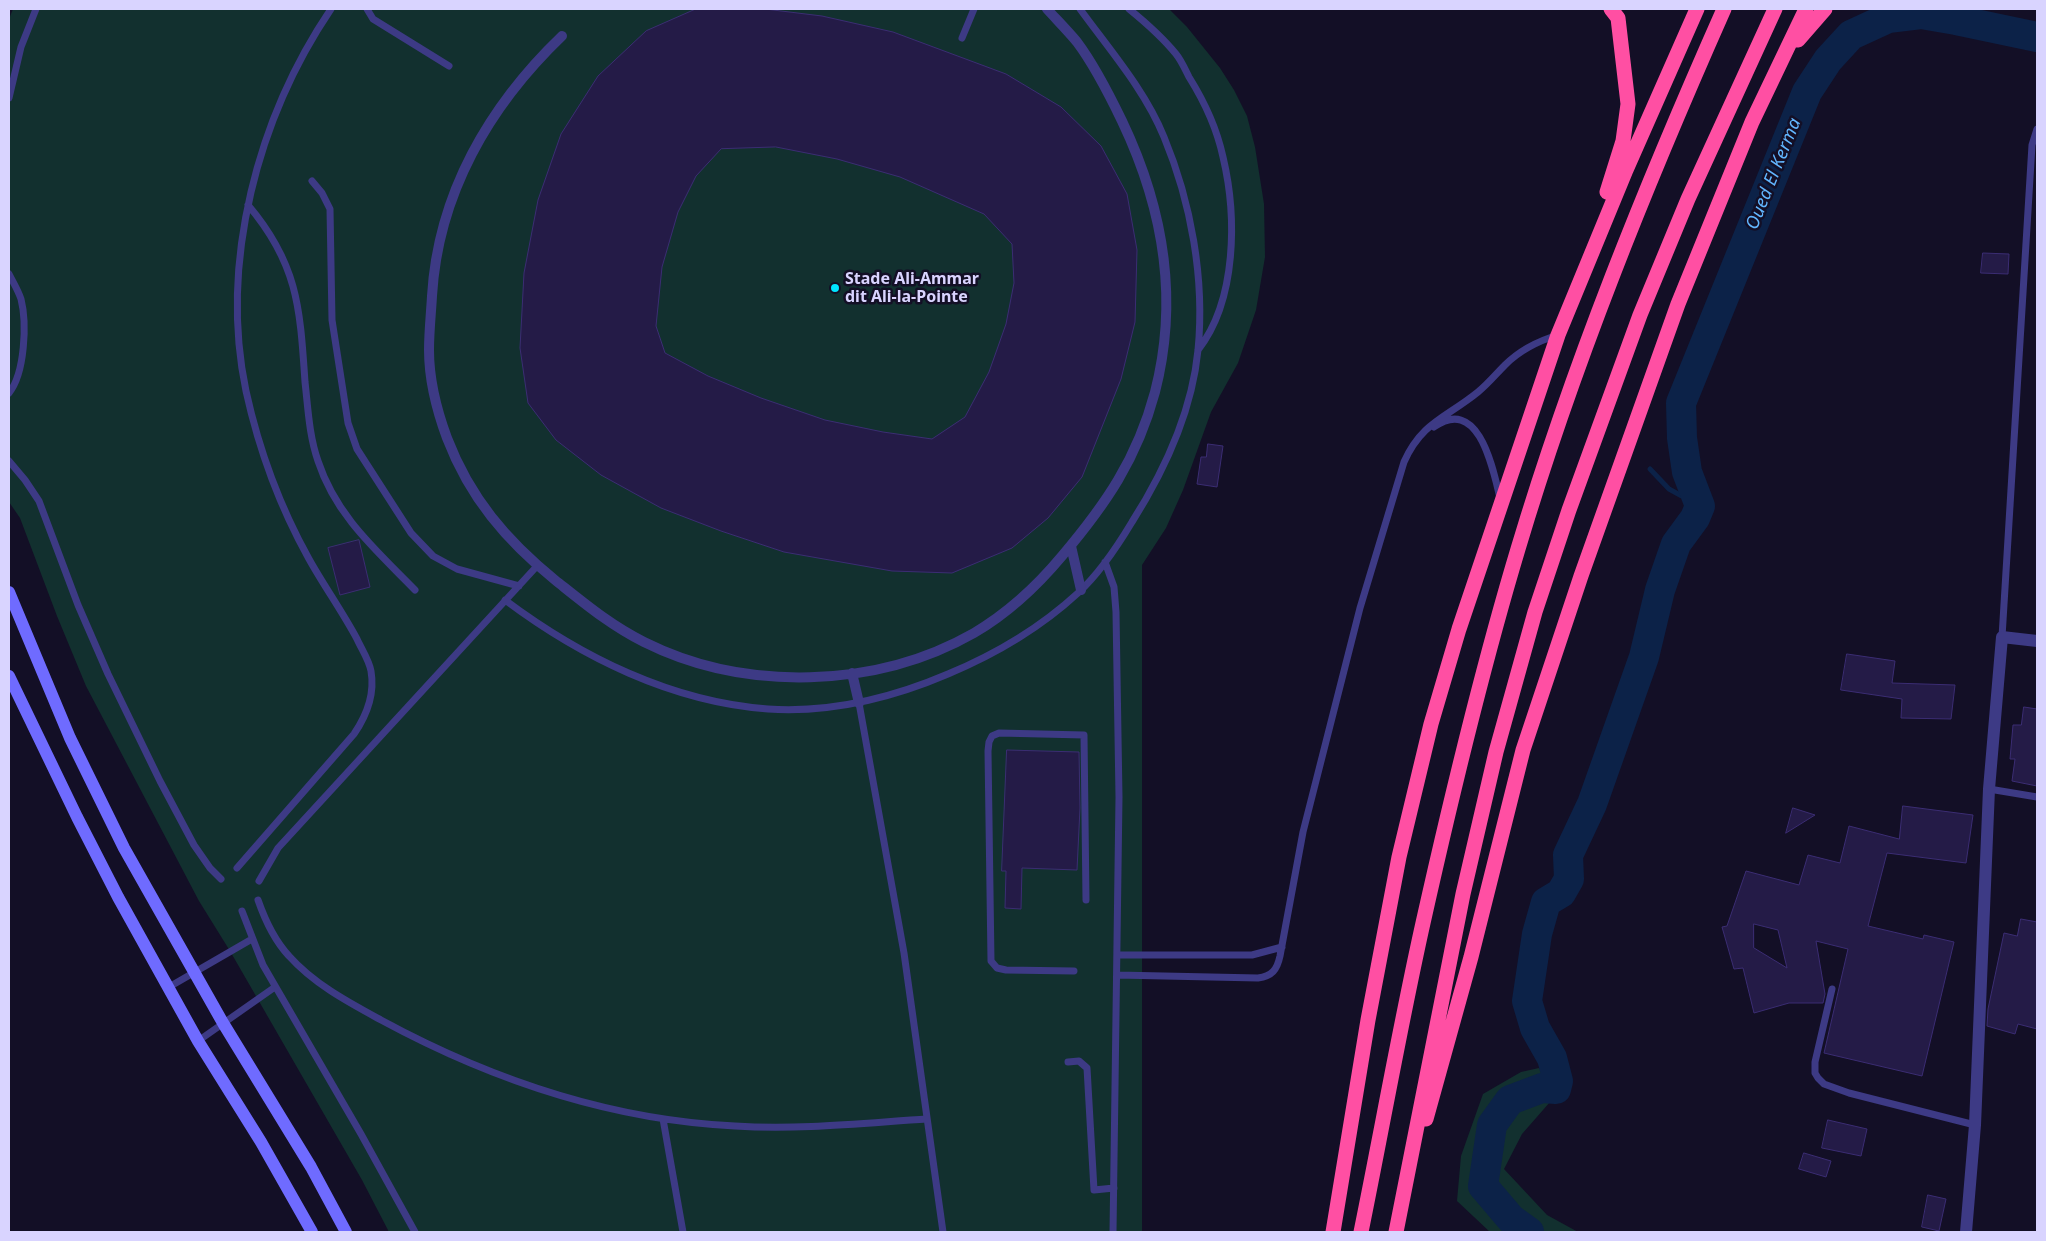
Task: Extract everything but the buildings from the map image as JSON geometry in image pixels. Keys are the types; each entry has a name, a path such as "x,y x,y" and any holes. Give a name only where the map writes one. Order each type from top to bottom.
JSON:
{"highway":[{"path":"1558,335 1563,305 1609,186 1623,141 1628,104 1618,18 1611,9"},
{"path":"1333,1232 1368,1020 1399,857 1431,724 1458,630 1558,335 1626,170 1697,9"},
{"path":"1360,1232 1422,925 1471,718 1518,549 1574,377 1670,131 1724,9"},
{"path":"1396,1232 1462,894 1496,752 1535,612 1569,510 1640,315 1688,199 1774,9"},
{"path":"1404,1192 1439,1076 1466,976 1523,750 1581,576 1678,304 1752,122 1806,9"},
{"path":"1752,122 1788,53 1825,9"}],"main road":[{"path":"9,592 46,682 96,793 144,886 223,1023 290,1130 346,1232"},
{"path":"9,676 90,844 198,1041 261,1142 312,1232"}],"street":[{"path":"562,36 538,60 496,112 463,170 441,233 434,266 429,352 438,409 457,463 486,512 502,532 537,566 600,616 623,631 673,655 725,670 800,676 852,673 878,669 929,654 975,632 1015,604 1033,588 1102,508 1117,484 1142,432 1152,405 1162,358 1167,320 1167,291 1161,233 1150,191 1114,103 1079,45 1047,9"},
{"path":"1071,546 1081,590"},
{"path":"1966,1232 1975,1125 1989,789 2002,636 2037,641"},
{"path":"852,673 859,703"}],"lane":[{"path":"9,98 21,47 36,9"},
{"path":"237,868 354,734 366,713 372,691 367,660 342,612 295,532 267,466 246,390 239,329 240,267 248,205 260,158 277,113 307,50 332,9"},
{"path":"367,9 372,19 449,66"},
{"path":"962,38 974,9"},
{"path":"505,600 577,647 651,682 690,696 717,702 771,709 823,708 859,703 930,682 996,652 1046,620 1081,590 1105,562 1150,494 1164,466 1191,390 1198,350 1199,318 1197,267 1192,235 1176,168 1163,134 1143,95 1080,9"},
{"path":"1130,9 1176,54 1204,101 1223,156 1231,206 1228,274 1221,308 1214,326 1198,350"},
{"path":"2002,636 2032,145 2037,129"},
{"path":"312,181 322,193 330,209 332,320 348,423 357,449 411,533 433,556 457,569 518,586"},
{"path":"248,205 270,233 279,249 294,288 301,325 309,422 324,478 352,526 415,590"},
{"path":"9,274 21,299 24,318 20,368 15,384 9,393"},
{"path":"1117,974 1258,978 1266,977 1274,972 1278,965 1282,946 1303,832 1360,608 1404,462 1415,440 1431,424 1481,390 1516,355 1543,340 1558,335"},
{"path":"1415,440 1441,422 1458,420 1470,425 1480,436 1491,461 1501,504"},
{"path":"9,462 25,480 38,501 89,631 160,781 197,851 221,879"},
{"path":"1105,562 1114,586 1116,612 1119,797 1113,1232"},
{"path":"259,880 278,848 537,566"},
{"path":"859,703 904,953 943,1232"},
{"path":"1074,971 1006,970 997,968 991,961 988,751 992,736 1007,733 1084,735 1086,900"},
{"path":"1989,789 2037,797"},
{"path":"258,900 278,942 300,968 329,990 400,1030 516,1081 600,1107 663,1119 735,1126 825,1126 928,1119"},
{"path":"242,911 252,939 275,987 366,1142 415,1232"},
{"path":"169,987 252,939"},
{"path":"1117,954 1252,955 1282,946"},
{"path":"198,1041 275,987"},
{"path":"1832,989 1815,1062 1815,1073 1824,1084 1849,1093 1975,1125"},
{"path":"1068,1062 1079,1061 1087,1068 1094,1190 1114,1188"},
{"path":"663,1119 684,1232"}],"green space":[{"path":"13,9 1169,9 1187,27 1220,68 1247,116 1255,147 1264,204 1265,257 1256,310 1238,363 1211,412 1183,490 1166,528 1142,565 1142,1232 389,1232 362,1180 230,951 199,901 86,686 20,518 9,502 9,19"},
{"path":"1539,1068 1557,1094 1522,1134 1504,1169 1547,1215 1578,1232 1490,1232 1457,1201 1461,1156 1483,1094 1521,1072"}],"waterway":[{"name":"Oued El Kerma","path":"1529,1232 1511,1219 1483,1186 1492,1125 1510,1100 1542,1088 1556,1089 1558,1081 1552,1058 1535,1028 1527,1001 1537,934 1546,902 1561,893 1569,879 1568,855 1592,804 1644,657 1660,590 1676,544 1695,518 1700,506 1687,472 1682,438 1681,403 1807,92 1828,60 1851,35 1888,18 1921,14 2037,37"},
{"path":"1650,469 1669,489 1700,506"}],"place":[{"name":"Stade Ali-Ammar dit Ali-la-Pointe","path":"835,288"}]}
